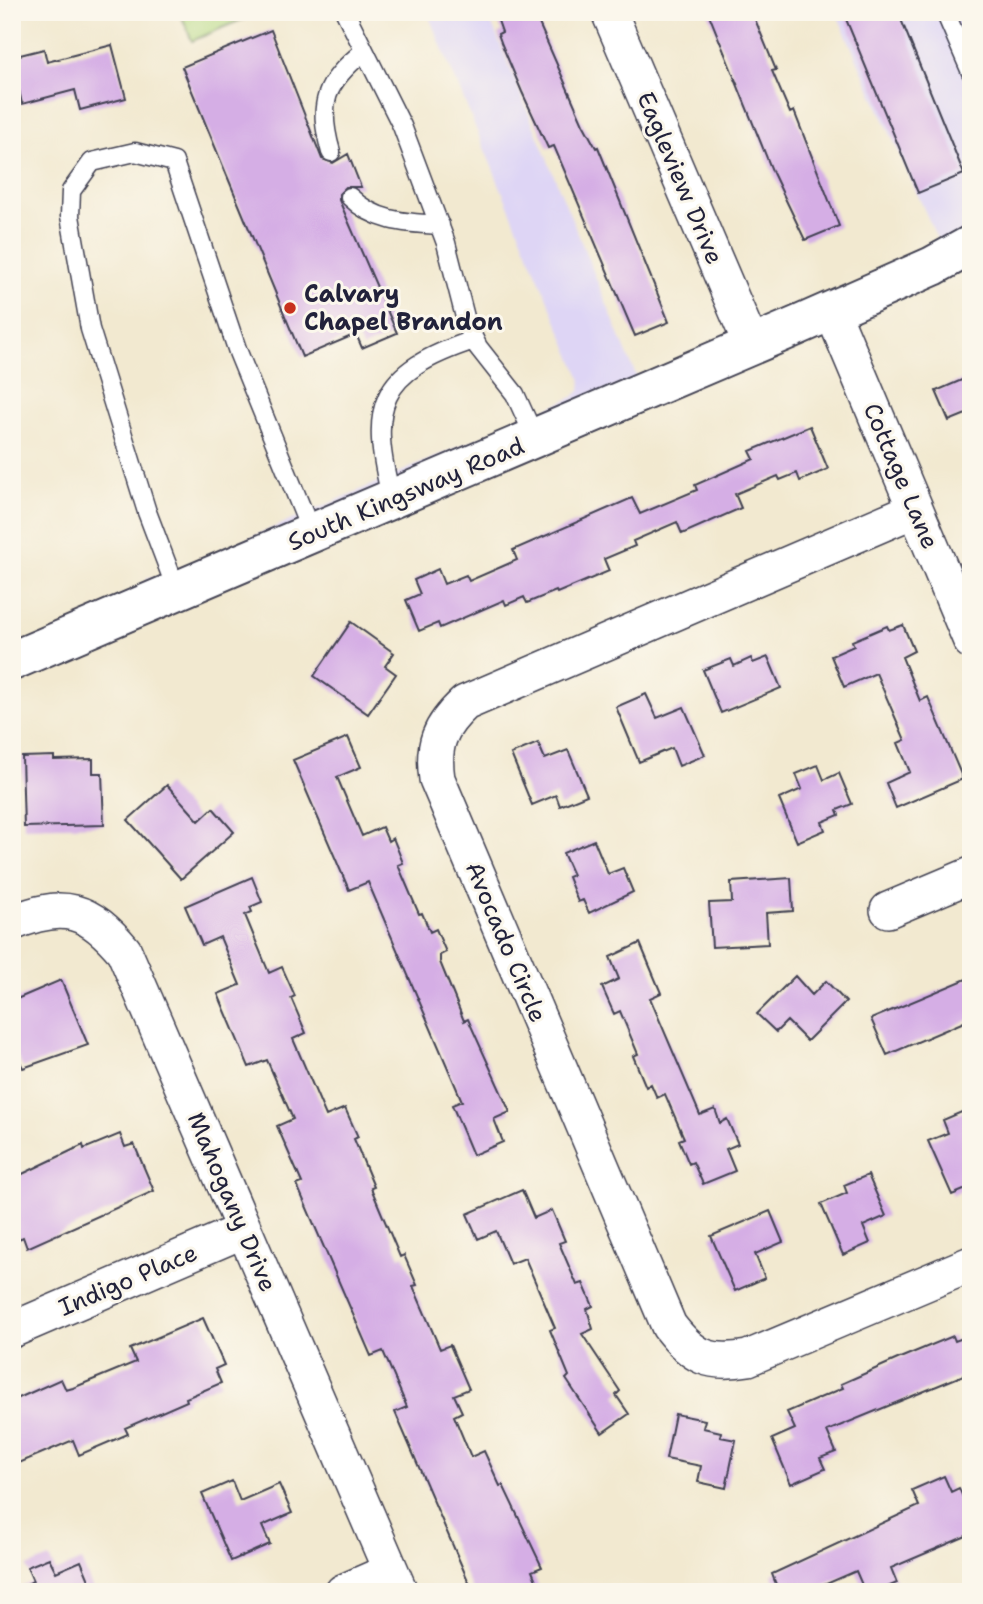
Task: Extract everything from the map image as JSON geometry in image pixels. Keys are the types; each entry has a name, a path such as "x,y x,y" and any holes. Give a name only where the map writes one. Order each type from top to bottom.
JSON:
{"street":[{"name":"Eagleview Drive","path":"609,12 751,344"},
{"path":"933,266 971,245"},
{"path":"933,266 971,256"},
{"name":"South Kingsway Road","path":"12,661 933,266"},
{"name":"Cottage Lane","path":"815,318 914,510 971,641"},
{"name":"Avocado Circle","path":"914,510 464,704 449,717 433,756 437,779 664,1313 684,1346 704,1358 726,1362 748,1358 971,1264"},
{"path":"888,910 971,875"},
{"name":"Mahogany Drive","path":"12,923 53,910 81,913 104,928 124,951 395,1582"},
{"name":"Indigo Place","path":"12,1330 244,1230"},
{"path":"343,1592 395,1582"}],"lane":[{"path":"345,12 402,125 440,225 474,340 515,394 535,438"},
{"path":"945,12 962,30 971,72"},
{"path":"331,152 323,115 327,94 333,79 363,52"},
{"path":"177,591 147,512 90,329 70,216 71,191 92,162 135,152 174,162 238,352 312,534"},
{"path":"350,197 373,214 389,220 440,225"},
{"path":"392,500 379,436 380,413 389,393 418,364 435,354 474,340"}],"shaded area":[{"path":"427,12 487,12 637,378 149,587 146,578 158,578 573,397 580,391 581,379"},
{"path":"836,12 971,12 971,228 940,245"}],"green space":[{"path":"180,12 246,12 248,17 192,41"}],"building":[{"path":"495,12 534,12 583,124 596,148 598,147 669,322 635,336 554,146 548,148 522,92 498,34 502,32"},
{"path":"708,12 752,12 776,70 772,71 790,113 794,111 839,226 805,240 773,173"},
{"path":"843,12 898,12 964,174 918,193"},
{"path":"271,30 322,159 333,163 348,154 361,187 346,187 339,194 339,200 397,333 362,348 356,334 302,357 182,67"},
{"path":"112,45 126,98 80,110 75,90 22,104 12,57 44,49 47,62"},
{"path":"971,376 971,412 949,421 936,391"},
{"path":"810,426 828,469 800,481 797,473 780,480 778,476 735,494 741,508 682,534 677,522 633,541 635,546 604,559 609,571 557,593 556,591 527,603 524,597 506,605 504,600 440,628 438,623 419,631 406,600 420,594 414,580 438,569 444,584 466,575 469,581 517,560 513,550 632,498 640,514 697,490 695,485 754,459 750,451"},
{"path":"351,622 394,653 385,666 396,674 368,714 314,676"},
{"path":"903,625 914,651 902,657 920,701 928,697 963,779 896,808 886,783 910,772 898,743 905,740 876,673 844,687 831,656 854,646 852,641 887,626 889,630"},
{"path":"768,657 781,688 721,713 703,670 731,659 734,666 751,658 753,663"},
{"path":"646,694 657,718 684,707 705,755 679,766 672,748 639,762 616,707"},
{"path":"348,737 361,767 337,777 362,836 382,827 388,841 393,838 403,863 398,865 419,914 422,913 430,932 436,929 446,952 440,955 440,962 464,1021 468,1019 510,1112 494,1119 503,1142 473,1155 452,1105 462,1101 368,882 349,890 293,760"},
{"path":"538,743 545,759 568,750 587,795 560,806 556,795 532,805 511,754"},
{"path":"54,756 54,760 93,759 93,773 102,773 104,825 24,827 22,757"},
{"path":"818,765 824,780 839,773 852,804 837,810 839,815 822,822 825,830 797,842 779,799 802,789 796,774"},
{"path":"167,785 199,821 213,808 234,832 181,879 128,820"},
{"path":"594,840 608,874 623,868 633,892 589,913 583,900 578,902 568,877 573,875 563,853"},
{"path":"252,877 262,902 250,907 252,912 245,915 269,973 282,967 295,996 291,998 306,1033 293,1039 326,1116 345,1108 358,1137 354,1139 374,1187 371,1188 400,1257 404,1255 417,1285 413,1286 440,1349 450,1345 469,1389 454,1395 462,1412 454,1416 471,1457 484,1451 500,1486 503,1485 542,1567 532,1571 541,1592 473,1592 395,1412 407,1407 383,1351 371,1356 297,1185 302,1183 277,1126 293,1119 267,1060 249,1067 218,994 240,985 220,937 202,945 185,906"},
{"path":"791,878 793,911 766,913 768,944 712,947 709,903 732,902 731,882"},
{"path":"640,943 661,993 650,998 700,1115 715,1109 720,1123 727,1119 738,1144 726,1149 735,1171 703,1184 693,1162 689,1164 679,1140 684,1138 665,1094 657,1098 651,1084 646,1087 633,1056 638,1054 620,1011 614,1014 602,987 619,979 610,957"},
{"path":"795,976 812,995 826,981 846,1002 807,1041 787,1021 776,1032 757,1014"},
{"path":"971,977 971,1019 887,1055 871,1019"},
{"path":"61,980 88,1045 23,1068 12,1046 12,1001"},
{"path":"971,1108 971,1187 952,1195 928,1141 948,1133 943,1120"},
{"path":"120,1134 125,1147 134,1144 154,1191 27,1248 23,1237 12,1242 12,1179 83,1145 84,1149"},
{"path":"868,1175 886,1216 863,1226 870,1243 843,1255 821,1204 847,1193 844,1185"},
{"path":"522,1190 534,1218 552,1210 565,1241 559,1243 577,1285 583,1283 593,1306 587,1309 593,1329 582,1334 620,1391 616,1395 629,1414 602,1433 566,1379 569,1376 550,1330 555,1328 525,1258 510,1264 496,1231 478,1239 467,1214"},
{"path":"770,1211 783,1242 755,1254 765,1278 735,1291 711,1236"},
{"path":"203,1318 224,1365 215,1369 221,1383 125,1428 128,1434 79,1455 73,1440 12,1466 12,1401 61,1379 66,1390 136,1362 130,1349"},
{"path":"971,1335 971,1372 827,1431 836,1452 820,1458 825,1469 791,1484 772,1439 795,1429 787,1412 843,1388 841,1384 900,1358 953,1336 955,1341"},
{"path":"675,1414 705,1420 703,1428 721,1432 720,1437 736,1440 726,1488 698,1482 701,1466 666,1459"},
{"path":"944,1476 951,1492 959,1488 971,1515 971,1534 891,1568 897,1583 876,1592 865,1592 856,1571 808,1592 779,1592 772,1574 919,1506 912,1490"},
{"path":"232,1481 240,1501 279,1484 292,1513 262,1526 270,1544 231,1561 202,1494"},
{"path":"49,1558 56,1572 81,1561 94,1592 12,1592 33,1581 27,1567"}],"place":[{"name":"Calvary Chapel Brandon","path":"290,308"}]}
